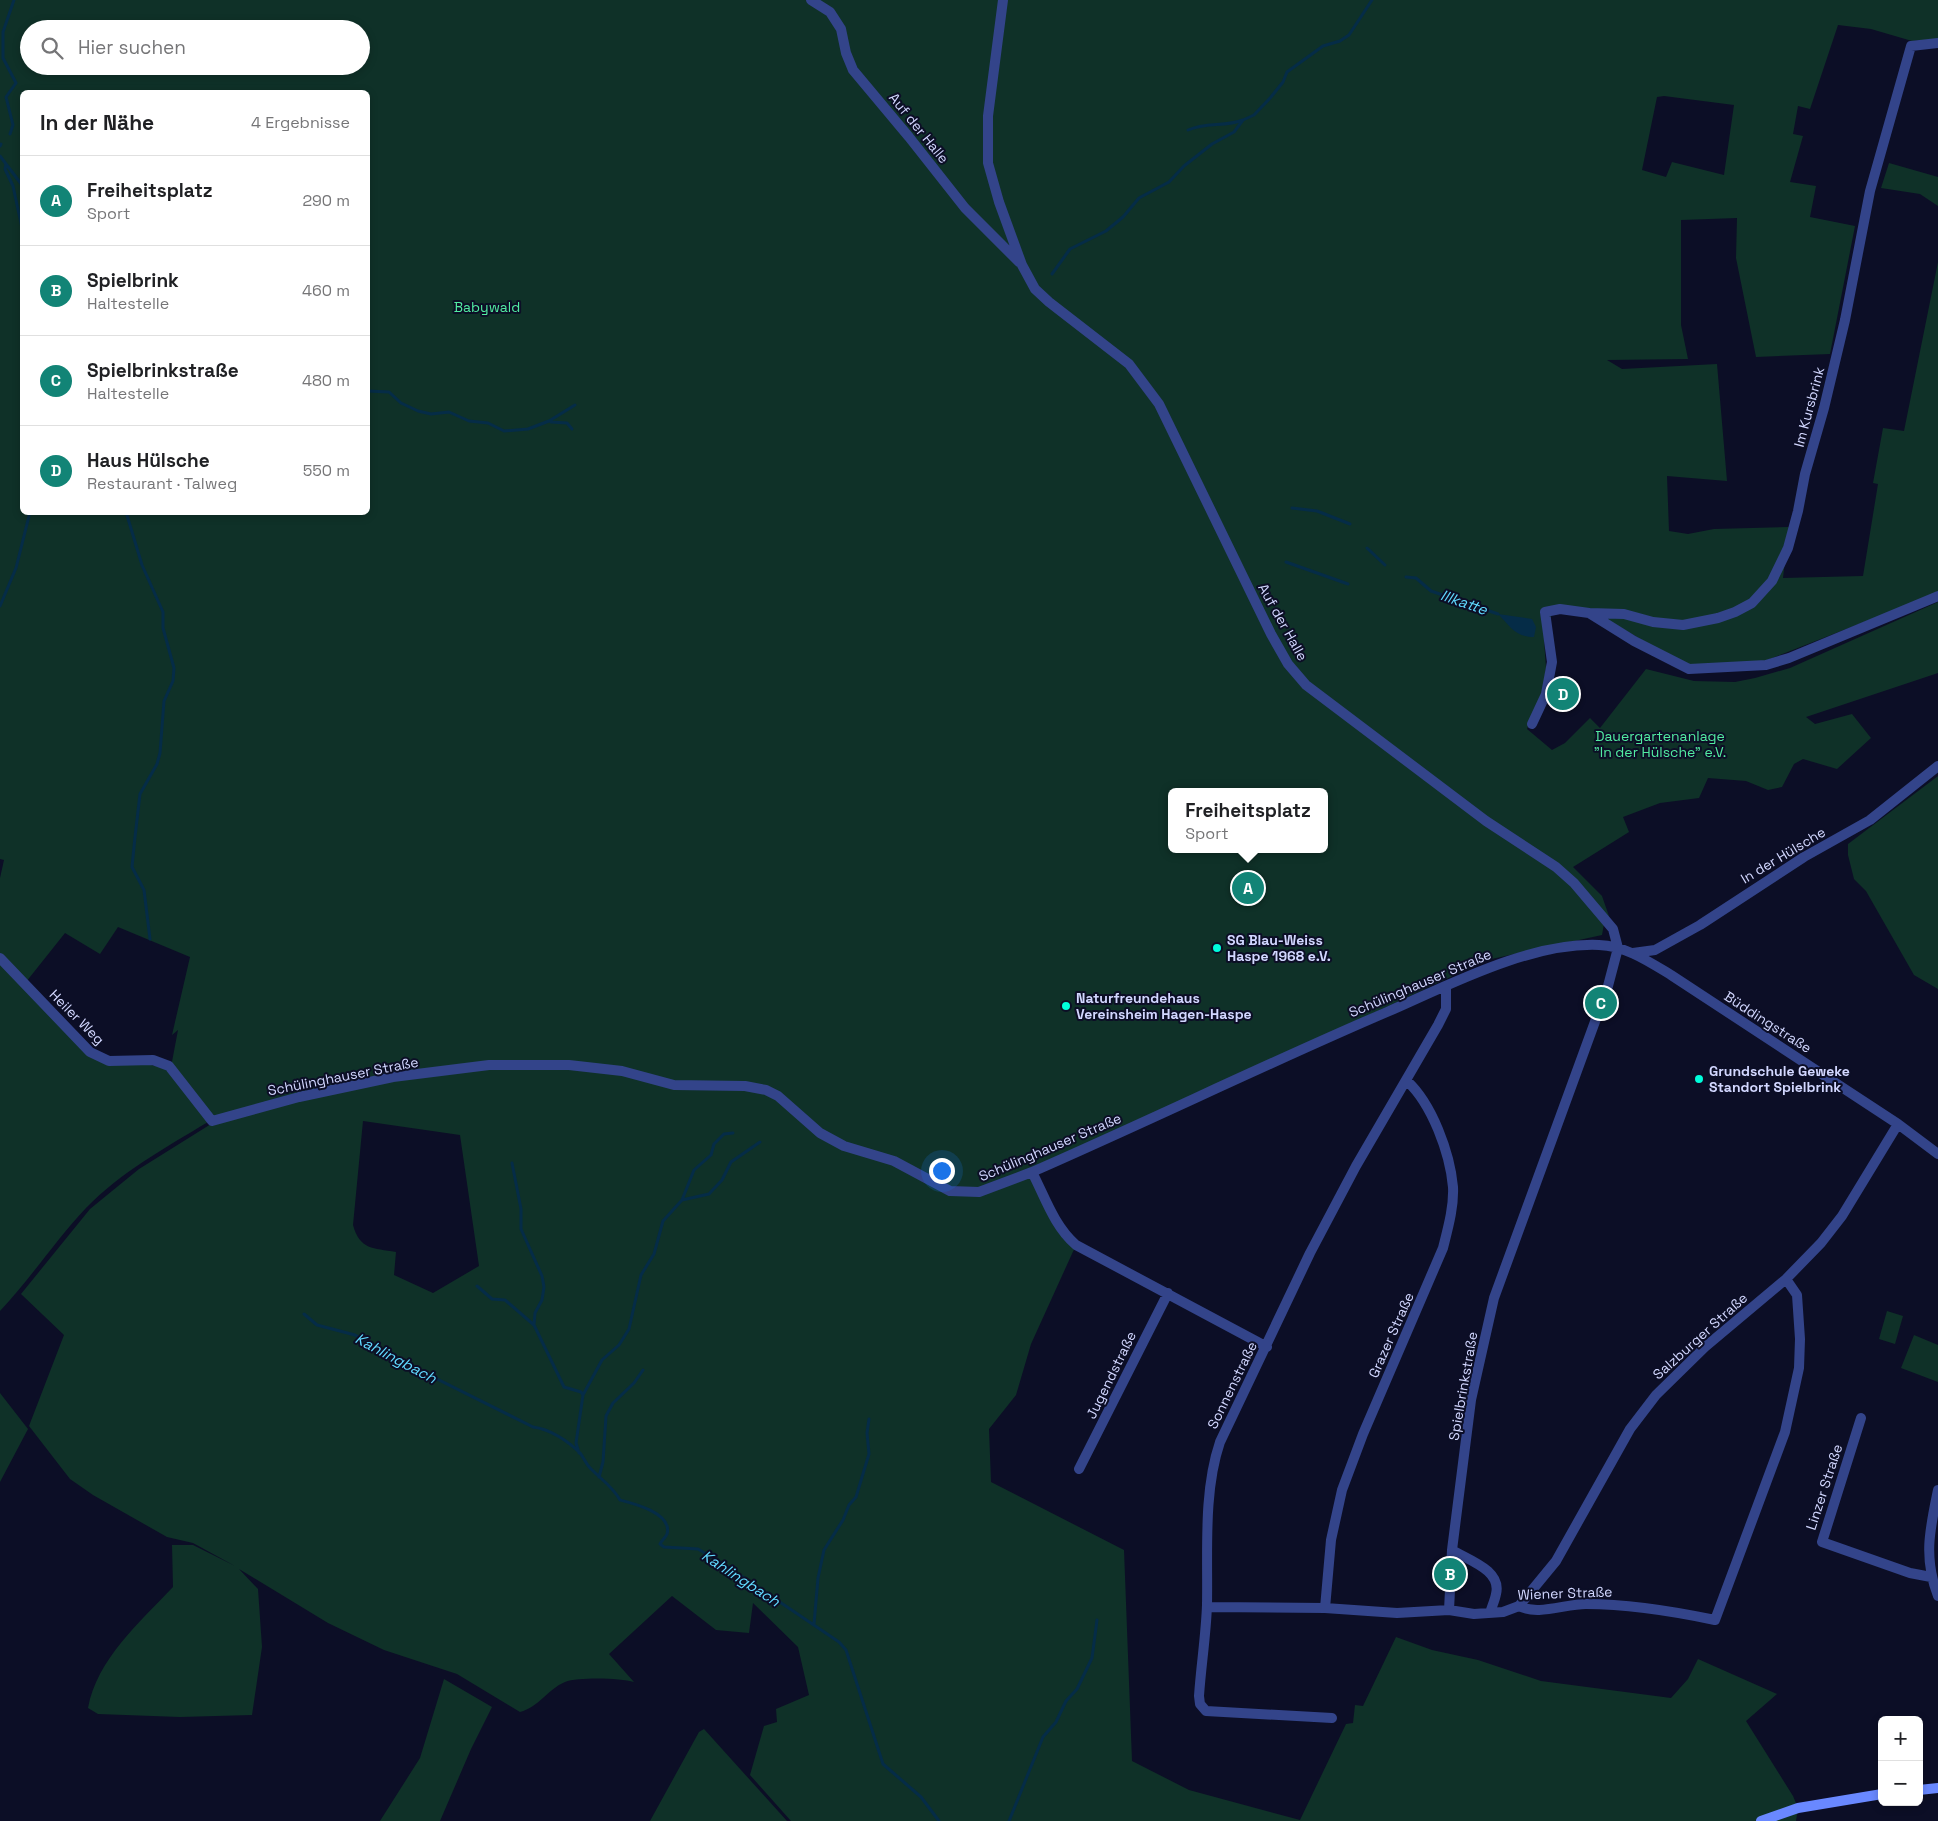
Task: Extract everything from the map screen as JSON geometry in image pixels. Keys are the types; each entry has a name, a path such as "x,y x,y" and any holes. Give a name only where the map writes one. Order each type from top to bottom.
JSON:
{"main road":[{"path":"1923,1790 1938,1788"},
{"path":"1761,1821 1798,1808 1878,1795"}],"street":[{"name":"Auf der Halle","path":"811,0 830,12 841,28 846,53 853,70 965,208 1022,265"},
{"name":"Auf der Halle","path":"1003,0 988,116 988,163 999,202 1022,265 1035,289 1129,364 1159,404 1271,634 1288,664 1306,685 1486,821 1556,867 1574,883 1614,929 1618,948"},
{"name":"Im Kursbrink","path":"1532,724 1546,694 1552,662 1545,612 1560,609 1624,614 1653,622 1683,625 1718,618 1736,612 1752,603 1772,581 1788,548 1798,511 1805,474 1824,408 1845,320 1870,192 1911,46 1938,43"},
{"path":"1586,612 1673,662 1689,669 1707,669 1766,665 1789,658 1938,596"},
{"name":"In der Hülsche","path":"1633,953 1655,950 1700,925 1804,857 1870,820 1938,766"},
{"name":"Büddingstraße","path":"1600,945 1633,953 1898,1124 1938,1154"},
{"name":"Schülinghauser Straße","path":"212,1121 299,1096 393,1076 489,1065 569,1065 622,1071 674,1085 745,1086 766,1090 778,1096 820,1133 844,1146 894,1161 950,1191 979,1192 1032,1172 1446,986 1502,963 1558,948 1600,945"},
{"name":"Spielbrinkstraße","path":"1450,1610 1452,1550 1471,1400 1494,1298 1608,986 1618,948"},
{"name":"Heiler Weg","path":"0,958 90,1052 109,1061 162,1062 169,1066 212,1121"},
{"name":"Sonnenstraße","path":"1332,1718 1206,1711 1203,1708 1199,1696 1207,1606 1207,1538 1213,1469 1219,1444 1310,1253 1356,1166 1407,1081 1446,1009 1446,986"},
{"name":"Grazer Straße","path":"1326,1608 1332,1540 1342,1490 1367,1425 1443,1248 1451,1216 1453,1187 1440,1133 1416,1089 1407,1081"},
{"name":"Salzburger Straße","path":"1518,1606 1556,1561 1630,1429 1656,1395 1705,1347 1786,1279 1821,1243 1842,1216 1898,1124"},
{"path":"1032,1172 1065,1236 1076,1245 1267,1346"},
{"name":"Wiener Straße","path":"1207,1606 1326,1608 1397,1613 1450,1610 1474,1614 1504,1612 1518,1606 1527,1610 1584,1604 1651,1607 1715,1620 1785,1432 1792,1404 1799,1368 1800,1339 1797,1295 1786,1279"},
{"name":"Jugendstraße","path":"1079,1469 1168,1293"},
{"name":"Linzer Straße","path":"1861,1418 1822,1542 1910,1573 1930,1577"},
{"path":"1938,1490 1928,1535 1930,1577 1938,1596"},
{"path":"1452,1550 1485,1569 1495,1579 1496,1594 1490,1613"}],"green space":[{"path":"0,0 1938,0 1938,39 1912,41 1871,29 1838,25 1810,109 1798,106 1793,134 1803,136 1790,182 1816,186 1810,217 1855,226 1830,354 1756,357 1736,258 1737,218 1681,220 1681,325 1688,359 1607,360 1622,369 1717,364 1727,481 1667,476 1669,531 1688,534 1714,529 1789,527 1783,578 1863,576 1878,484 1873,483 1883,428 1904,431 1938,262 1938,593 1762,662 1688,667 1591,610 1554,607 1544,640 1546,668 1543,689 1527,729 1552,750 1565,743 1590,718 1600,728 1646,669 1694,681 1735,682 1755,678 1790,668 1938,602 1938,673 1806,717 1815,724 1852,714 1871,738 1837,769 1803,759 1794,764 1782,787 1768,790 1746,781 1708,778 1699,798 1660,803 1623,817 1629,832 1573,867 1602,896 1610,919 1604,924 1602,935 1487,960 1032,1172 1076,1245 1031,1344 1016,1395 989,1429 991,1482 1124,1550 1132,1761 1189,1790 1300,1820 1346,1724 1353,1723 1355,1705 1363,1706 1396,1637 1432,1650 1478,1660 1541,1681 1671,1698 1688,1679 1698,1659 1777,1694 1746,1721 1793,1796 1798,1808 1796,1821 791,1821 750,1775 764,1726 777,1722 776,1709 809,1695 798,1647 753,1603 749,1633 716,1630 672,1596 609,1654 634,1682 600,1679 571,1680 559,1685 533,1706 520,1712 457,1674 384,1650 328,1623 239,1569 258,1589 262,1647 252,1715 180,1717 98,1714 88,1708 100,1673 122,1642 173,1587 172,1545 193,1545 235,1566 193,1543 167,1537 93,1495 70,1479 29,1426 64,1335 21,1294 90,1209 139,1169 211,1124 171,1067 178,1030 172,1035 190,957 118,927 100,954 65,933 26,982 0,954 0,878 4,860 0,859","holes":["1664,96 1734,105 1724,175 1672,162 1666,177 1642,170 1657,97","363,1121 460,1135 479,1266 433,1293 394,1275 396,1252 368,1246 359,1239 353,1225"]},
{"path":"1889,163 1938,177 1938,206 1920,194 1881,188"},
{"path":"1938,776 1938,989 1914,975 1866,891 1854,879 1848,855 1848,844"},
{"path":"0,961 88,1054 168,1068 208,1122 144,1161 100,1195 86,1208 0,1311"},
{"path":"1887,1311 1903,1316 1895,1344 1879,1339"},
{"path":"1914,1335 1938,1345 1938,1382 1901,1368"},
{"path":"0,1393 28,1429 0,1482"},
{"path":"444,1679 492,1707 471,1749 440,1821 380,1821 420,1758"},
{"path":"704,1729 787,1821 650,1821 699,1732"}],"water":[{"path":"1498,614 1532,619 1536,627 1534,637 1527,637 1517,633"}],"waterway":[{"path":"10,134 13,125 6,97 16,83 3,58 3,32 14,0"},
{"path":"1052,274 1070,249 1106,231 1123,217 1139,198 1169,182 1184,166 1212,144 1234,132 1243,120 1254,115 1283,82 1287,72 1323,46 1340,41 1349,35 1372,0"},
{"path":"1188,130 1243,120"},
{"path":"0,156 6,164 5,169 13,186 20,219"},
{"path":"6,164 20,182"},
{"path":"370,391 389,392 401,403 418,411 431,414 449,412 469,421 488,423 504,431 528,429 549,421 575,405"},
{"path":"551,422 567,423 572,429"},
{"path":"1292,508 1317,511 1350,524"},
{"path":"0,606 16,568 29,515"},
{"path":"127,515 142,565 163,612 163,628 174,668 173,681 164,701 160,753 157,764 140,794 132,867 144,890 150,939"},
{"path":"1367,548 1385,565"},
{"path":"1286,562 1348,584"},
{"name":"Illkatte","path":"1406,577 1416,578 1431,591 1498,614"},
{"path":"583,1395 602,1360 619,1345 629,1329 641,1275 654,1254 663,1221 682,1200 694,1170 711,1155 714,1144 724,1134 733,1133"},
{"path":"682,1200 709,1194 722,1180 731,1162 760,1142"},
{"path":"512,1163 521,1209 521,1229 542,1276 544,1287 542,1300 535,1313 534,1325 564,1387 581,1392 583,1395 576,1443 579,1453"},
{"path":"477,1286 492,1299 505,1300 534,1325"},
{"name":"Kahlingbach","path":"304,1314 317,1325 355,1335 411,1366 533,1427 546,1430 558,1436 580,1453 589,1467 610,1487 620,1500 650,1510 664,1520 667,1534 660,1544 664,1547 698,1549 839,1642 846,1650 883,1764 921,1797 939,1821"},
{"path":"599,1477 603,1462 606,1416 613,1403 634,1383 643,1370"},
{"path":"814,1624 818,1578 824,1550 843,1520 849,1505 856,1497 869,1454 867,1433 869,1419"},
{"path":"1009,1821 1043,1737 1056,1722 1066,1701 1077,1689 1092,1658 1097,1620"}],"place":[{"name":"Haus Hülsche","path":"1563,694"},
{"name":"Freiheitsplatz","path":"1248,888"},
{"name":"SG Blau-Weiss Haspe 1968 e.V.","path":"1217,948"},
{"name":"Spielbrinkstraße","path":"1601,1003"},
{"name":"Naturfreundehaus Vereinsheim Hagen-Haspe","path":"1066,1006"},
{"name":"Grundschule Geweke Standort Spielbrink","path":"1699,1079"},
{"name":"Spielbrink","path":"1450,1574"}],"park label":[{"name":"Babywald","path":"487,307"},
{"name":"Dauergartenanlage \"In der Hülsche\" e.V.","path":"1660,744"}]}
